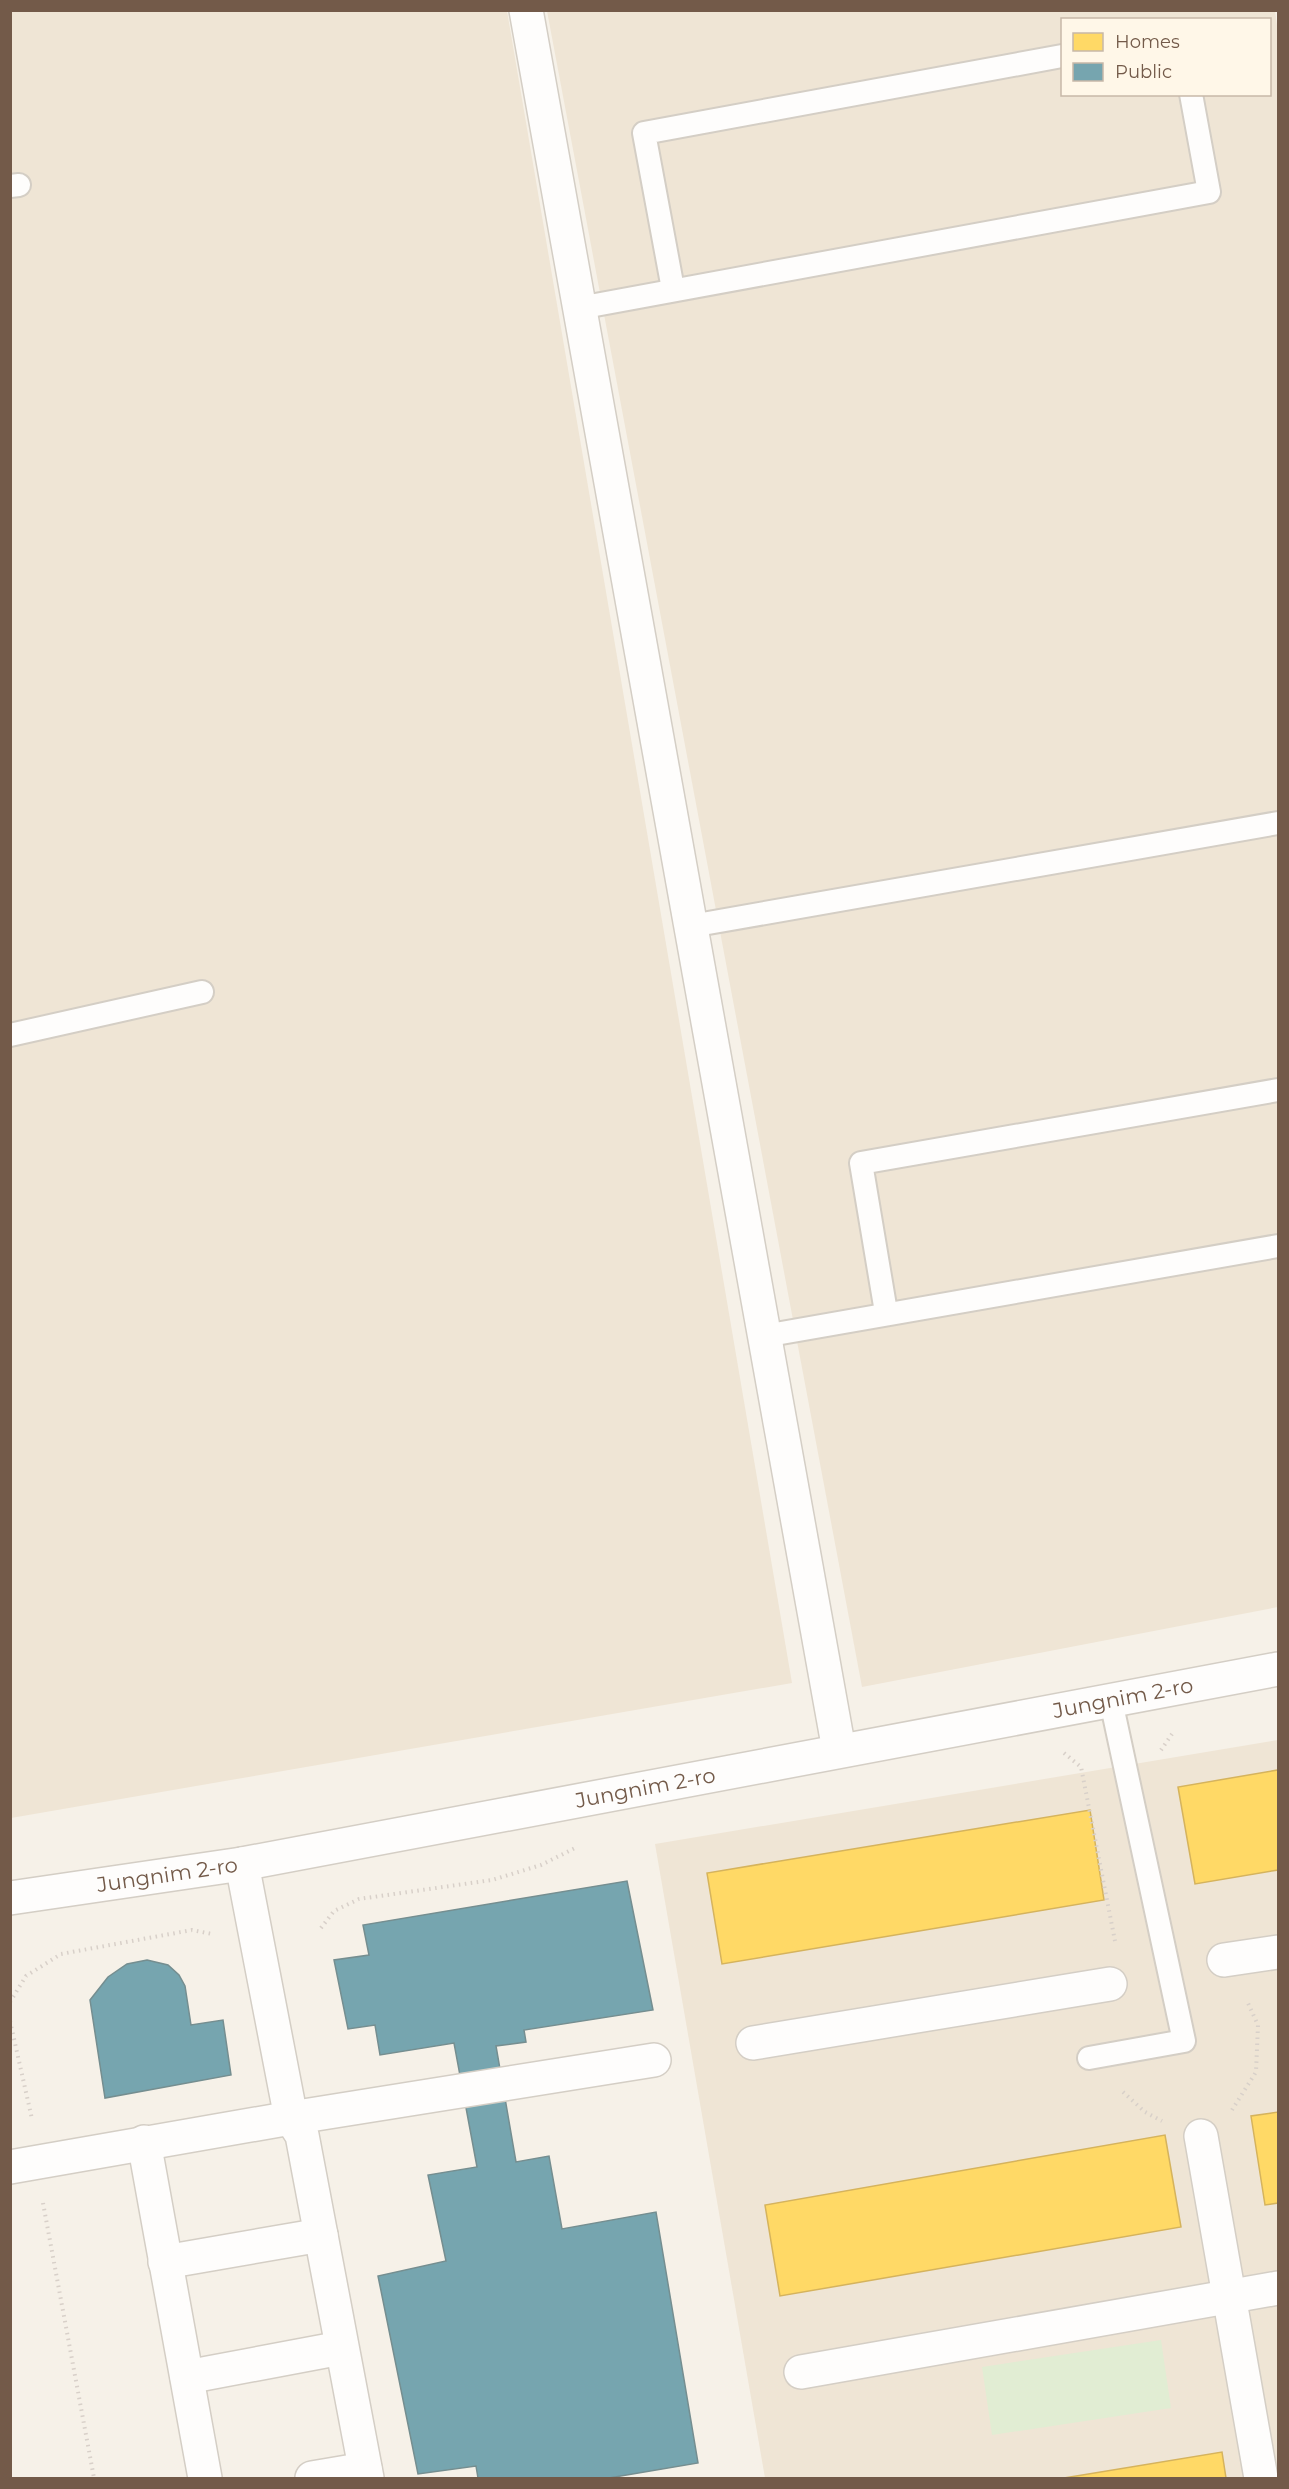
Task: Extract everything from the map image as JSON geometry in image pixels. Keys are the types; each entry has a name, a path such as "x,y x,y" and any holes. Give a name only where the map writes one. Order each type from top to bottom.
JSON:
{"street":[{"path":"526,10 839,1750"},
{"name":"Jungnim 2-ro","path":"10,1898 242,1864 1278,1669"},
{"path":"242,1864 291,2118 302,2135 366,2474 312,2478"},
{"path":"1224,1960 1278,1952"},
{"path":"753,2043 1110,1984"},
{"path":"10,2167 144,2142 654,2060"},
{"path":"1201,2136 1261,2478"},
{"path":"144,2142 205,2478"},
{"path":"165,2262 321,2235"},
{"path":"801,2372 1278,2288"},
{"path":"187,2377 341,2348"}],"lane":[{"path":"672,289 644,133 1061,56"},
{"path":"579,308 672,289 1209,192 1191,96"},
{"path":"691,927 1278,823"},
{"path":"10,1035 202,992"},
{"path":"886,1312 861,1163 1278,1090"},
{"path":"764,1336 886,1312 1278,1246"},
{"path":"1089,2058 1184,2041 1111,1701"}],"path":[{"path":"1062,1751 1081,1767 1119,1960 1110,1984"},
{"path":"321,1928 334,1911 359,1899 492,1880 541,1865 584,1844"},
{"path":"10,2002 26,1976 61,1954 192,1930 210,1932 218,1937"},
{"path":"1201,2136 1236,2106 1256,2072 1258,2025 1224,1960"},
{"path":"10,2020 32,2121"},
{"path":"42,2197 94,2478"}],"shaded area":[{"path":"11,11 507,11 792,1683 11,1818"},
{"path":"547,11 1275,11 1278,32 1278,1607 862,1687"},
{"path":"1278,1740 1278,2478 765,2478 655,1844"}],"green space":[{"path":"1161,2340 1171,2408 992,2435 982,2367"}],"building: Homes":[{"path":"1278,1770 1278,1870 1195,1884 1178,1787"},
{"path":"1090,1810 1104,1900 722,1964 707,1873"},
{"path":"1278,2112 1278,2203 1265,2205 1251,2116"},
{"path":"1165,2135 1181,2227 780,2296 765,2205"},
{"path":"1222,2452 1226,2478 1064,2478"}],"building: Public":[{"path":"627,1881 653,2010 524,2030 526,2042 496,2046 516,2162 549,2156 562,2229 656,2212 698,2463 609,2478 478,2478 476,2466 418,2474 378,2276 446,2261 428,2175 477,2167 454,2043 380,2055 375,2025 348,2029 334,1960 369,1955 363,1925"},
{"path":"147,1960 168,1965 179,1975 185,1986 191,2025 223,2020 231,2075 105,2098 90,2000 108,1977 127,1964"}]}
